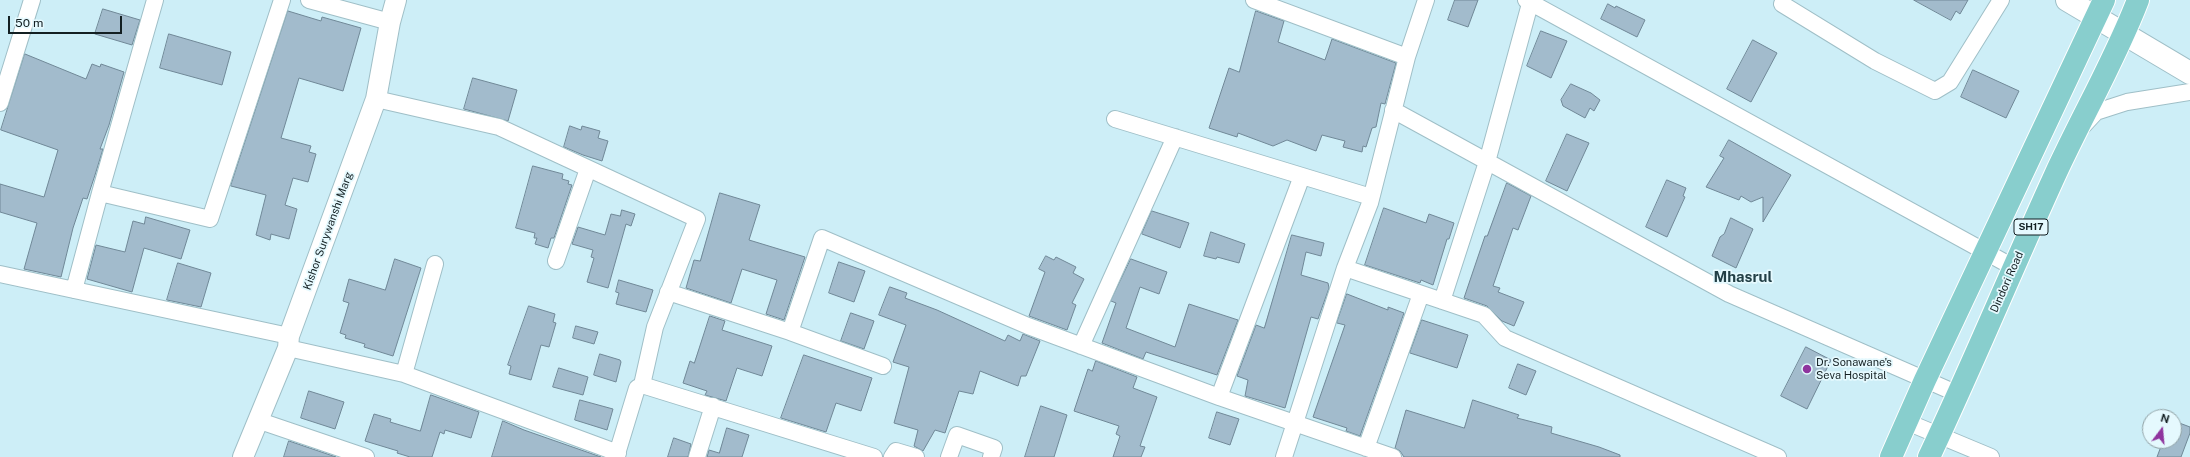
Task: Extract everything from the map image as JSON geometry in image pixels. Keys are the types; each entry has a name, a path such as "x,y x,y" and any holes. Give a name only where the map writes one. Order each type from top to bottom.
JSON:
{"main road":[{"path":"2067,0 2100,9 2125,36 2190,73"},
{"name":"Dindori Road","path":"1929,457 2073,136 2125,36 2138,0"},
{"path":"1891,457 1925,380 2100,9"}],"street":[{"path":"0,103 32,0"},
{"path":"74,290 155,0"},
{"path":"100,193 210,219 282,0"},
{"path":"309,0 390,22"},
{"name":"Kishor Surywanshi Marg","path":"242,457 288,342 376,100 390,22 396,0"},
{"path":"1254,0 1407,57"},
{"path":"1284,457 1345,268 1371,197 1407,57 1426,0"},
{"path":"1782,4 1875,61 1935,91 1950,82 2001,0"},
{"path":"1442,301 1487,162 1529,1 2013,267"},
{"path":"2073,136 2096,112 2127,102 2190,92"},
{"path":"0,274 74,290 288,342 404,374 617,455 637,388 642,385 655,327 697,219 499,127 376,100"},
{"path":"1393,110 1729,294 1958,394"},
{"path":"1115,119 1371,197"},
{"path":"1080,346 1175,137"},
{"path":"556,261 588,169"},
{"path":"1219,397 1302,176"},
{"path":"790,332 822,238 1028,326 1080,346 1219,397 1393,457"},
{"path":"404,374 434,264"},
{"path":"1345,268 1484,315 1505,338 1778,457"},
{"path":"668,292 790,332 883,366"},
{"path":"1366,448 1421,294"},
{"path":"642,385 874,457"},
{"path":"697,457 712,406"},
{"path":"257,420 366,457"},
{"path":"1907,422 1991,457"},
{"path":"949,457 957,435 994,448 991,457"},
{"path":"892,457 896,450 916,457"}],"building":[{"path":"1455,0 1478,0 1468,27 1448,20"},
{"path":"1914,0 1968,0 1960,14 1956,11 1951,20"},
{"path":"1608,4 1615,8 1616,6 1645,20 1637,37 1601,19"},
{"path":"103,9 140,20 132,45 95,34"},
{"path":"288,11 321,21 322,17 361,28 343,91 299,78 281,138 311,146 309,152 316,154 308,182 293,178 285,205 297,209 289,239 271,234 270,240 256,235 266,195 231,186"},
{"path":"1256,11 1284,21 1278,42 1325,60 1332,39 1396,63 1385,104 1381,103 1376,127 1372,128 1366,147 1363,146 1362,152 1343,147 1345,141 1322,135 1316,151 1287,140 1273,146 1238,133 1237,137 1209,128 1229,68 1239,72"},
{"path":"1541,31 1567,41 1551,78 1527,66"},
{"path":"169,34 231,52 222,85 160,68"},
{"path":"1753,40 1777,53 1751,102 1727,89"},
{"path":"25,54 86,79 92,64 100,67 101,64 124,72 109,125 100,149 103,149 95,175 87,199 83,198 73,228 61,277 24,269 37,223 0,212 0,184 44,197 58,150 1,130"},
{"path":"1973,70 2019,91 2006,118 1961,97"},
{"path":"473,78 517,90 508,121 464,109"},
{"path":"1571,84 1591,93 1600,100 1594,111 1590,108 1585,118 1563,106 1561,100"},
{"path":"570,126 581,130 582,126 600,131 598,138 608,141 602,161 564,147"},
{"path":"1567,134 1589,143 1567,191 1546,181"},
{"path":"1729,140 1791,175 1763,222 1763,197 1751,202 1741,196 1739,200 1706,187 1724,158 1720,156"},
{"path":"533,166 563,174 562,179 569,181 568,184 572,185 554,238 551,238 548,248 535,244 537,238 534,238 535,233 516,228"},
{"path":"1667,180 1686,188 1683,196 1685,197 1667,237 1646,227"},
{"path":"1507,183 1531,196 1518,230 1513,228 1493,286 1500,288 1498,292 1524,302 1514,326 1502,321 1487,306 1464,298 1485,236 1487,236"},
{"path":"720,193 760,205 749,240 805,257 784,320 766,314 777,280 742,269 731,303 686,288 694,260 700,261"},
{"path":"1384,208 1426,223 1429,214 1454,223 1449,239 1447,239 1433,285 1421,280 1420,283 1365,265"},
{"path":"622,210 635,214 631,226 626,224 608,288 587,282 594,258 591,257 593,250 572,244 578,227 605,235 611,214 620,216"},
{"path":"1152,211 1189,223 1180,248 1142,234"},
{"path":"146,217 190,230 181,259 144,248 132,292 87,279 96,245 125,252 133,221 144,224"},
{"path":"1731,218 1753,229 1736,268 1712,256 1720,237 1724,234"},
{"path":"1211,232 1245,244 1239,263 1217,257 1216,259 1204,256"},
{"path":"1292,235 1324,243 1321,256 1306,252 1301,275 1328,283 1329,288 1318,319 1311,317 1285,408 1245,396 1248,380 1237,376 1256,325 1264,328"},
{"path":"1046,256 1054,260 1056,257 1076,267 1073,273 1084,279 1072,303 1076,305 1067,330 1029,316 1045,272 1039,269"},
{"path":"395,259 421,268 393,356 364,347 365,344 345,338 346,335 340,333 349,303 343,301 349,279 385,290"},
{"path":"1131,259 1167,272 1159,294 1140,287 1126,328 1175,347 1189,304 1238,320 1217,375 1146,352 1143,359 1102,343 1116,303 1111,301"},
{"path":"839,262 865,271 854,302 829,293"},
{"path":"178,263 211,273 201,307 167,300"},
{"path":"619,280 653,290 646,312 616,304 619,293 616,292"},
{"path":"890,287 907,293 905,298 937,310 1005,341 1008,335 1020,341 1023,334 1040,341 1026,376 1021,376 1018,386 980,371 973,394 959,391 945,433 935,430 923,451 914,446 918,430 894,423 909,367 893,362 906,325 879,315"},
{"path":"1347,294 1388,310 1388,307 1404,313 1360,436 1346,431 1347,428 1313,417 1345,325 1337,323"},
{"path":"529,306 555,314 553,322 556,323 549,347 541,345 531,380 509,374 511,366 508,365"},
{"path":"851,313 874,321 864,349 841,341"},
{"path":"710,316 725,321 722,330 772,346 762,376 737,368 726,401 705,395 707,391 683,383 690,361 694,363"},
{"path":"1422,320 1468,335 1457,368 1410,353"},
{"path":"576,326 598,332 594,344 573,338"},
{"path":"1806,347 1831,360 1807,409 1781,396"},
{"path":"600,354 620,360 621,362 616,382 594,375"},
{"path":"804,355 872,378 861,411 836,403 826,432 781,418"},
{"path":"1096,361 1137,377 1133,388 1157,397 1140,446 1145,447 1141,457 1113,457 1120,436 1116,434 1119,426 1074,411 1088,369 1092,371"},
{"path":"1518,364 1536,371 1526,395 1509,388"},
{"path":"559,368 588,377 583,395 553,387"},
{"path":"309,391 344,402 335,429 301,418"},
{"path":"431,395 479,412 471,438 445,430 444,434 440,432 432,457 410,457 397,453 398,451 365,441 374,414 391,419 390,422 420,431"},
{"path":"580,400 613,409 607,430 575,420"},
{"path":"1473,400 1519,415 1517,418 1552,427 1551,433 1599,447 1620,455 1620,457 1404,457 1400,451 1395,448 1406,410 1464,428"},
{"path":"1041,406 1067,415 1054,457 1025,457"},
{"path":"1217,412 1239,419 1230,445 1209,438"},
{"path":"503,421 524,430 601,457 492,457"},
{"path":"2182,424 2190,427 2190,433 2181,457 2157,457 2160,449 2182,449"},
{"path":"727,428 749,435 742,457 707,457 709,450 719,453"},
{"path":"674,438 691,444 688,457 668,457"},
{"path":"289,441 336,457 284,457"}],"place":[{"name":"Dr. Sonawane's Seva Hospital","path":"1807,369"}],"district":[{"name":"Mhasrul","path":"1743,277"}]}
